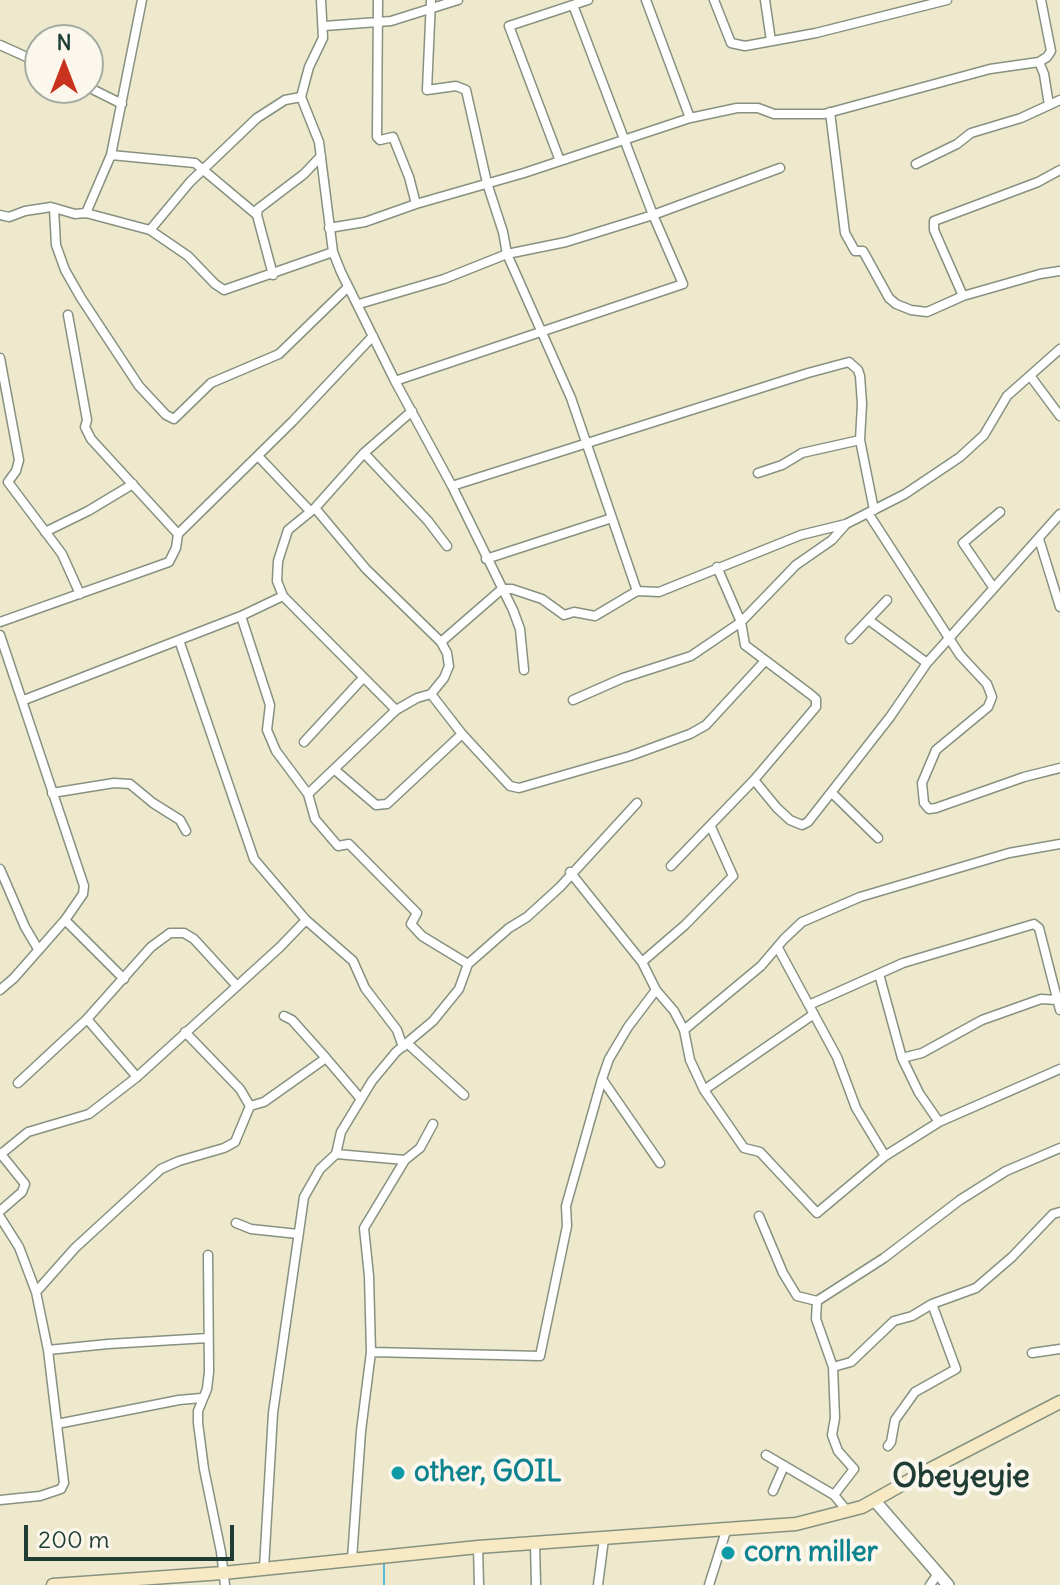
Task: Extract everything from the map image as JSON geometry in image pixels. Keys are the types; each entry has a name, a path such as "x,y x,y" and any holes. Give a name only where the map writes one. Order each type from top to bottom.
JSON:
{"main road":[{"path":"53,1585 224,1579 264,1568 352,1559 796,1524 848,1512 875,1501 1060,1402"}],"street":[{"path":"86,213 111,155 142,0"},
{"path":"321,0 323,38 309,67 301,97 319,142 333,252 395,381 452,486 502,589 520,629 524,670"},
{"path":"378,0 377,137 380,140 393,137 401,150 416,204"},
{"path":"324,26 379,23 431,5 458,0"},
{"path":"560,161 509,26 588,0"},
{"path":"646,0 690,118"},
{"path":"714,0 731,43 745,46 816,33 947,0"},
{"path":"765,0 771,41"},
{"path":"329,228 365,222 690,118 737,108 758,108 774,114 830,112 990,69 1039,62 1051,51 1041,0"},
{"path":"431,5 427,90 456,86 466,90 507,254 588,444 637,591"},
{"path":"395,381 683,284 653,215 573,5"},
{"path":"0,45 24,56"},
{"path":"1039,62 1049,105"},
{"path":"104,95 122,104"},
{"path":"150,230 203,170 270,108 285,100 301,97"},
{"path":"916,164 957,144 971,133 1021,118 1060,100"},
{"path":"830,112 845,233 855,251 863,251 889,298 896,304 927,312 963,296 1060,271"},
{"path":"111,155 195,163 257,215 273,275"},
{"path":"257,215 261,205 304,174 321,156"},
{"path":"359,304 444,279 507,254 566,242 653,215 780,168"},
{"path":"963,296 934,230 934,221 1038,182 1060,170"},
{"path":"0,215 3,218 39,208 54,209 86,213 150,230 188,256 224,290 333,252"},
{"path":"54,209 56,245 76,288 139,386 166,415 174,419 211,383 279,354 348,287"},
{"path":"68,315 87,420 85,427 91,439 178,534"},
{"path":"0,622 169,562 178,534 373,336"},
{"path":"441,642 502,589 512,589 542,599 564,615 574,612 595,616 637,591 659,592 801,535 846,524 930,479 960,457 984,435 1007,396 1060,349"},
{"path":"0,358 19,460 8,482 62,554 80,594"},
{"path":"452,486 671,415 849,362 860,376 860,440 871,511 916,590 960,655 987,684 992,697 988,707 936,750 922,783 924,803 929,809 936,808 1024,777 1060,768"},
{"path":"1031,377 1060,416"},
{"path":"396,710 283,596 277,581 278,561 288,530 313,509 364,453 412,411"},
{"path":"758,473 782,465 802,453 860,440"},
{"path":"364,453 428,521 447,546"},
{"path":"258,456 441,642 449,666 431,694 396,710 308,794"},
{"path":"45,532 133,484"},
{"path":"993,587 963,543 1000,512"},
{"path":"754,780 790,820 802,825 808,822 927,663 1060,514"},
{"path":"486,559 612,518"},
{"path":"573,700 623,678 691,656 741,622 796,565 832,540 846,524"},
{"path":"1039,539 1060,607"},
{"path":"671,866 754,780 816,707 816,699 745,645 741,622 717,567"},
{"path":"24,700 241,616 283,596"},
{"path":"850,639 887,600"},
{"path":"241,616 270,705 267,730 276,751 308,794 315,819 338,846 349,844 417,913 411,924 422,936 468,964"},
{"path":"870,621 927,663"},
{"path":"0,635 84,886 83,894 65,920 0,990"},
{"path":"179,640 254,859 306,920 353,961 365,988 406,1045 464,1095"},
{"path":"431,694 462,734 510,786 519,788 630,756 690,734 706,725 764,662"},
{"path":"304,742 363,678"},
{"path":"335,770 376,805 387,804 462,734"},
{"path":"52,793 114,783 130,784 180,820 186,831"},
{"path":"832,793 878,838"},
{"path":"264,1568 273,1413 304,1197 320,1169 336,1154 341,1132 360,1098 396,1052 433,1021 459,989 468,964 560,887 570,872 637,803"},
{"path":"642,962 685,925 733,876 711,827"},
{"path":"684,1030 761,966 802,922 860,897 1009,853 1060,844"},
{"path":"0,869 38,949"},
{"path":"570,872 642,962 656,990 674,1011 684,1030 690,1060 704,1090 744,1148 760,1152 817,1213 885,1156 939,1122 1060,1069"},
{"path":"65,920 124,979"},
{"path":"0,1500 40,1496 61,1489 64,1483 48,1350 36,1292 19,1247 0,1214 22,1192 25,1184 1,1154 28,1132 89,1114 137,1077 306,920"},
{"path":"704,1090 812,1010 879,974 903,963 1034,924 1039,928 1059,1005"},
{"path":"18,1083 87,1019 151,947 170,933 184,933 194,939 237,986"},
{"path":"778,948 837,1057 856,1108 885,1156"},
{"path":"879,974 902,1058 919,1093 939,1122"},
{"path":"371,1352 540,1356 567,1226 566,1206 602,1079 621,1038 656,990"},
{"path":"902,1058 922,1053 982,1020 1041,999 1059,1005"},
{"path":"284,1016 292,1020 360,1098"},
{"path":"87,1019 137,1077"},
{"path":"185,1032 240,1089 250,1106"},
{"path":"250,1106 264,1102 326,1058"},
{"path":"602,1079 660,1163"},
{"path":"36,1292 75,1248 161,1169 235,1142 250,1106"},
{"path":"352,1559 361,1431 371,1352 364,1228 405,1160 420,1148 433,1124"},
{"path":"759,1216 783,1273 797,1296 817,1301 884,1258 960,1200 1006,1171 1060,1148"},
{"path":"336,1154 405,1160"},
{"path":"833,1367 851,1362 894,1321 976,1288 1012,1257 1053,1214 1060,1212"},
{"path":"236,1223 251,1229 298,1234"},
{"path":"208,1255 209,1372 198,1423 224,1579"},
{"path":"817,1301 816,1319 833,1367 835,1402 832,1435 838,1451 854,1469 834,1495"},
{"path":"888,1446 895,1420 915,1392 956,1369 932,1304"},
{"path":"48,1350 208,1338"},
{"path":"1032,1353 1060,1349"},
{"path":"57,1424 201,1398"},
{"path":"766,1455 834,1495 848,1512"},
{"path":"773,1491 784,1466"},
{"path":"875,1501 934,1580 948,1585"},
{"path":"709,1585 726,1531"},
{"path":"598,1585 604,1539"},
{"path":"535,1544 536,1585"},
{"path":"478,1547 479,1585"}],"waterway":[{"path":"384,1563 384,1585"}],"place":[{"name":"other, GOIL","path":"398,1473"},
{"name":"corn miller","path":"728,1553"}],"district":[{"name":"Obeyeyie","path":"961,1478"}]}
